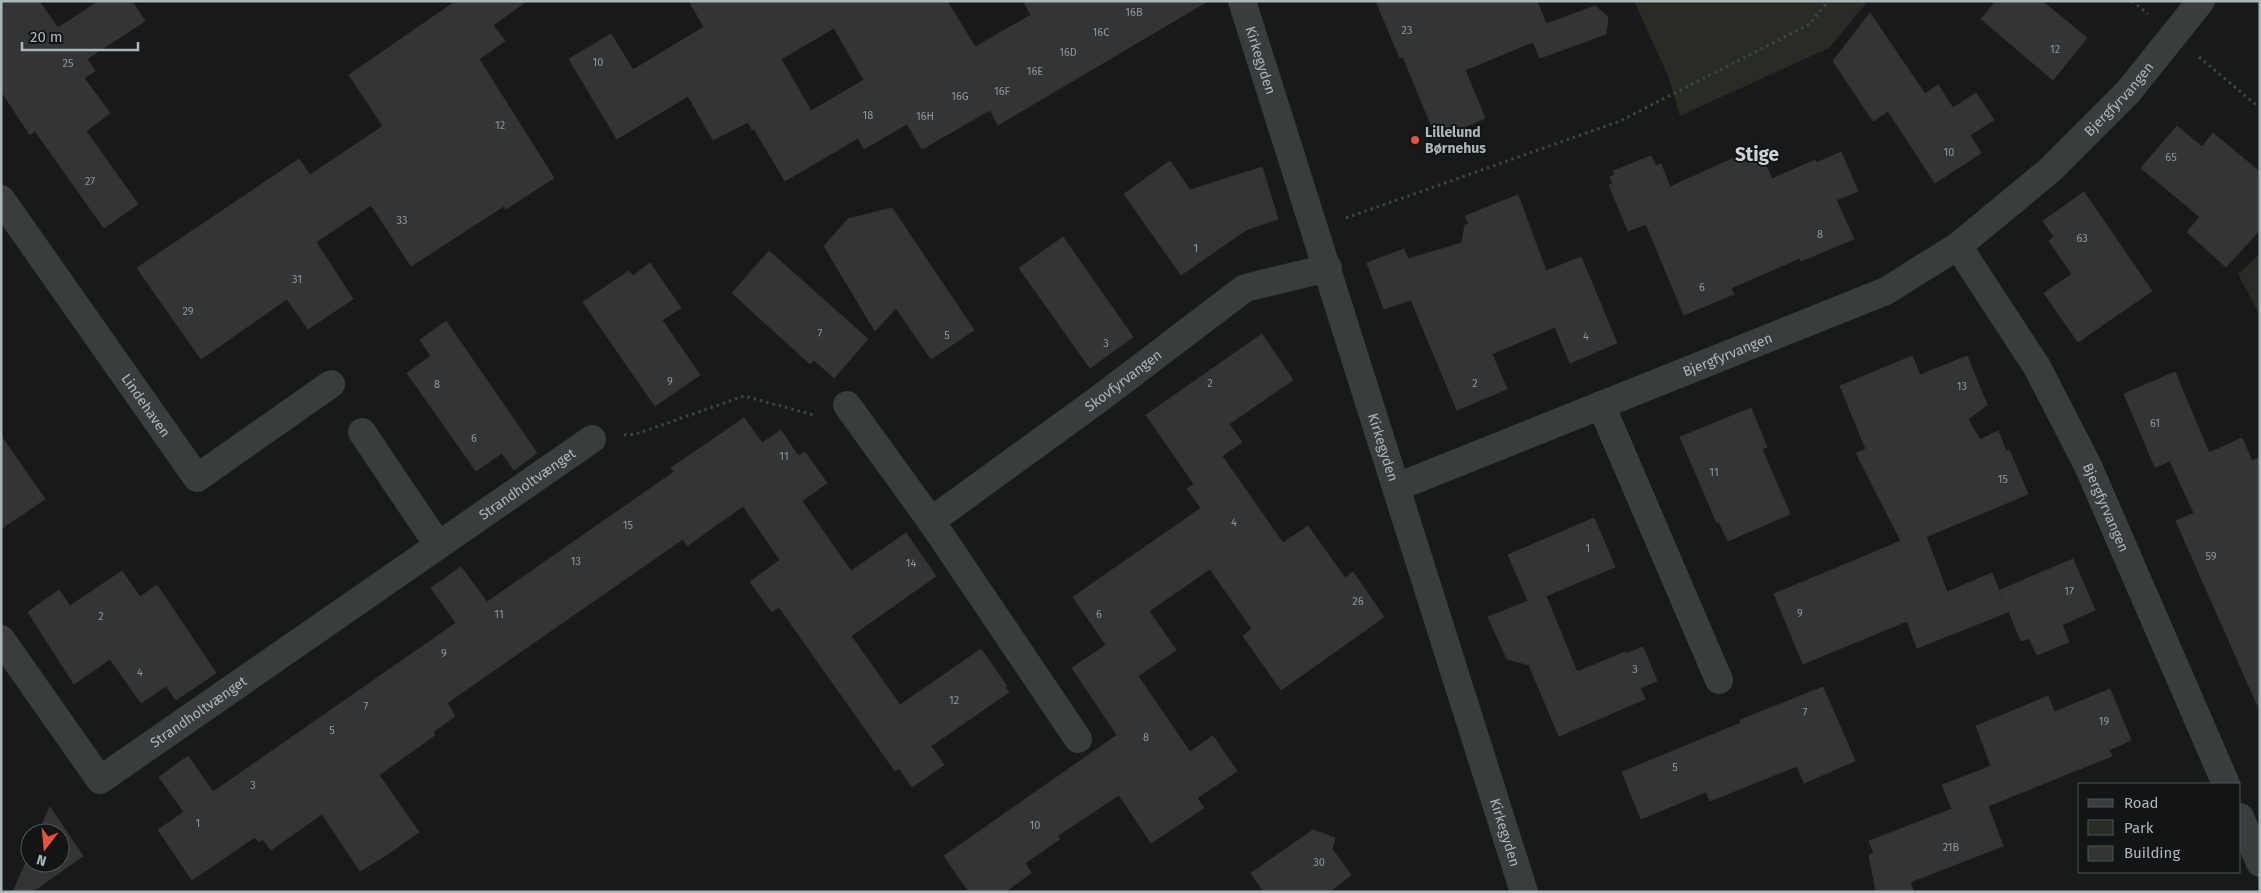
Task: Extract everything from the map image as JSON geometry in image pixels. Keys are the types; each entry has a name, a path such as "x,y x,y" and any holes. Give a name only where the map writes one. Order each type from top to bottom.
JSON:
{"street":[{"name":"Kirkegyden","path":"1242,1 1524,892"},
{"name":"Bjergfyrvangen","path":"1397,487 1886,291 1958,246 2050,170 2128,92 2201,1"},
{"name":"Lindehaven","path":"1,199 197,478 331,384"},
{"name":"Bjergfyrvangen","path":"1958,246 2036,367 2088,466 2226,783"},
{"name":"Skovfyrvangen","path":"931,521 1099,399 1245,288 1328,268"},
{"path":"847,404 931,521 1078,739"},
{"path":"1601,405 1719,680"},
{"path":"362,432 438,545"},
{"name":"Strandholtvænget","path":"1,639 100,780 592,439"},
{"path":"2241,819 2260,863"}],"path":[{"path":"1315,230 1620,121 1810,24 1828,1"},
{"path":"592,439 636,434 744,396 865,429"}],"green space":[{"path":"1634,1 1868,1 1829,48 1680,116 1669,78"},
{"path":"2260,254 2260,316 2238,274"}],"building":[{"path":"1,1 39,1 58,28 99,1 132,1 145,21 87,59 95,71 84,78 110,113 86,131 138,204 104,228 35,131 30,135 1,91"},
{"path":"456,1 527,1 493,25 505,41 479,59 554,178 506,209 504,206 411,266 371,205 316,242 353,299 308,329 287,299 201,359 137,268 299,159 310,175 383,126 349,75"},
{"path":"689,1 947,1 975,47 1031,15 1023,1 1208,1 998,125 990,110 922,149 907,124 864,149 858,138 785,181 748,122 713,140 688,96 617,139 569,59 611,34 633,70 704,27","holes":["834,28 864,80 811,111 781,59"]},
{"path":"1376,1 1537,1 1546,24 1595,6 1608,17 1606,34 1540,58 1533,42 1465,70 1485,118 1437,139 1403,57 1400,58"},
{"path":"1996,1 2042,1 2087,38 2053,80 1981,19"},
{"path":"1870,13 1925,94 1938,85 1953,108 1976,93 1994,120 1970,135 1981,153 1935,183 1888,111 1873,121 1833,61"},
{"path":"2177,126 2202,147 2213,133 2260,172 2260,230 2226,267 2187,232 2200,217 2141,168"},
{"path":"1758,147 1772,179 1815,160 1816,163 1841,152 1858,191 1836,200 1854,239 1801,261 1800,258 1731,288 1734,294 1684,315 1646,224 1628,231 1609,185 1613,184 1610,177 1615,175 1613,171 1651,156 1656,166 1661,164 1670,187"},
{"path":"1170,161 1190,190 1262,167 1278,219 1246,230 1181,275 1124,194"},
{"path":"2084,192 2152,291 2078,342 2044,293 2072,274 2049,241 2054,237 2043,221"},
{"path":"1518,195 1546,271 1581,257 1617,343 1570,363 1555,327 1492,354 1507,389 1457,410 1411,300 1384,309 1367,263 1404,249 1408,259 1462,243 1465,225 1469,224 1465,216"},
{"path":"892,208 974,330 931,359 896,308 875,331 824,246 848,219"},
{"path":"1063,237 1133,337 1090,368 1019,268"},
{"path":"769,251 868,339 834,378 814,360 810,364 732,293"},
{"path":"650,263 681,308 662,320 700,375 655,406 583,302 629,271 633,276"},
{"path":"446,321 537,453 514,470 502,453 476,471 407,373 431,356 420,340"},
{"path":"1262,334 1293,380 1229,424 1242,442 1222,456 1283,543 1308,526 1345,578 1353,572 1384,617 1281,690 1243,636 1252,629 1210,569 1149,611 1176,650 1138,676 1190,752 1213,736 1237,771 1197,798 1204,808 1151,843 1119,795 1057,836 1060,839 1025,863 1031,873 1005,892 969,892 944,856 1117,735 1072,668 1106,645 1073,597 1201,508 1187,489 1194,484 1146,415"},
{"path":"1912,356 1920,375 1967,356 1987,405 1968,419 1980,440 1998,431 2006,451 2009,450 2028,494 1926,537 1947,592 1992,573 2008,612 1917,648 1907,621 1803,664 1774,594 1901,541 1856,453 1866,449 1840,386"},
{"path":"2175,372 2209,453 2242,438 2252,461 2260,457 2260,711 2176,521 2194,513 2170,461 2155,467 2124,394"},
{"path":"1751,408 1767,447 1762,449 1790,514 1728,541 1719,522 1717,523 1680,437"},
{"path":"744,418 762,443 781,430 798,456 805,452 827,483 802,501 851,571 906,533 936,576 851,636 900,705 981,649 1007,686 1005,687 1009,692 931,746 944,765 912,787 899,768 895,771 779,607 772,612 750,582 780,560 743,506 687,546 683,539 447,703 455,716 433,732 435,735 379,775 419,832 385,856 360,871 322,814 271,850 263,839 259,842 255,837 192,880 158,830 184,812 159,777 188,756 213,792 456,623 431,588 461,567 487,602 674,472 671,468"},
{"path":"1,436 45,499 1,529"},
{"path":"1594,518 1615,567 1546,596 1577,672 1625,652 1626,654 1643,647 1657,681 1640,688 1645,699 1559,736 1529,665 1507,659 1488,617 1528,601 1508,555"},
{"path":"2073,559 2095,610 2062,625 2069,642 2037,655 2029,638 2021,641 2000,590"},
{"path":"122,571 140,597 157,585 216,673 176,700 166,686 141,703 110,659 74,684 28,612 59,590 70,606"},
{"path":"1823,687 1855,761 1804,783 1797,766 1710,801 1706,792 1641,819 1622,772 1741,723 1740,720"},
{"path":"2110,689 2131,740 2109,750 2112,756 1988,806 2003,846 1910,882 1914,892 1876,892 1869,855 1874,853 1869,841 1952,809 1942,785 1991,766 1976,726 2048,696 2054,712"},
{"path":"50,807 61,823 43,823"},
{"path":"1313,830 1335,838 1332,849 1351,875 1329,892 1264,892 1251,873"},
{"path":"70,837 83,856 70,865"},
{"path":"21,873 59,873 32,892 13,892"}],"place":[{"name":"Lillelund Børnehus","path":"1415,140"}],"district":[{"name":"Stige","path":"1757,154"}]}
